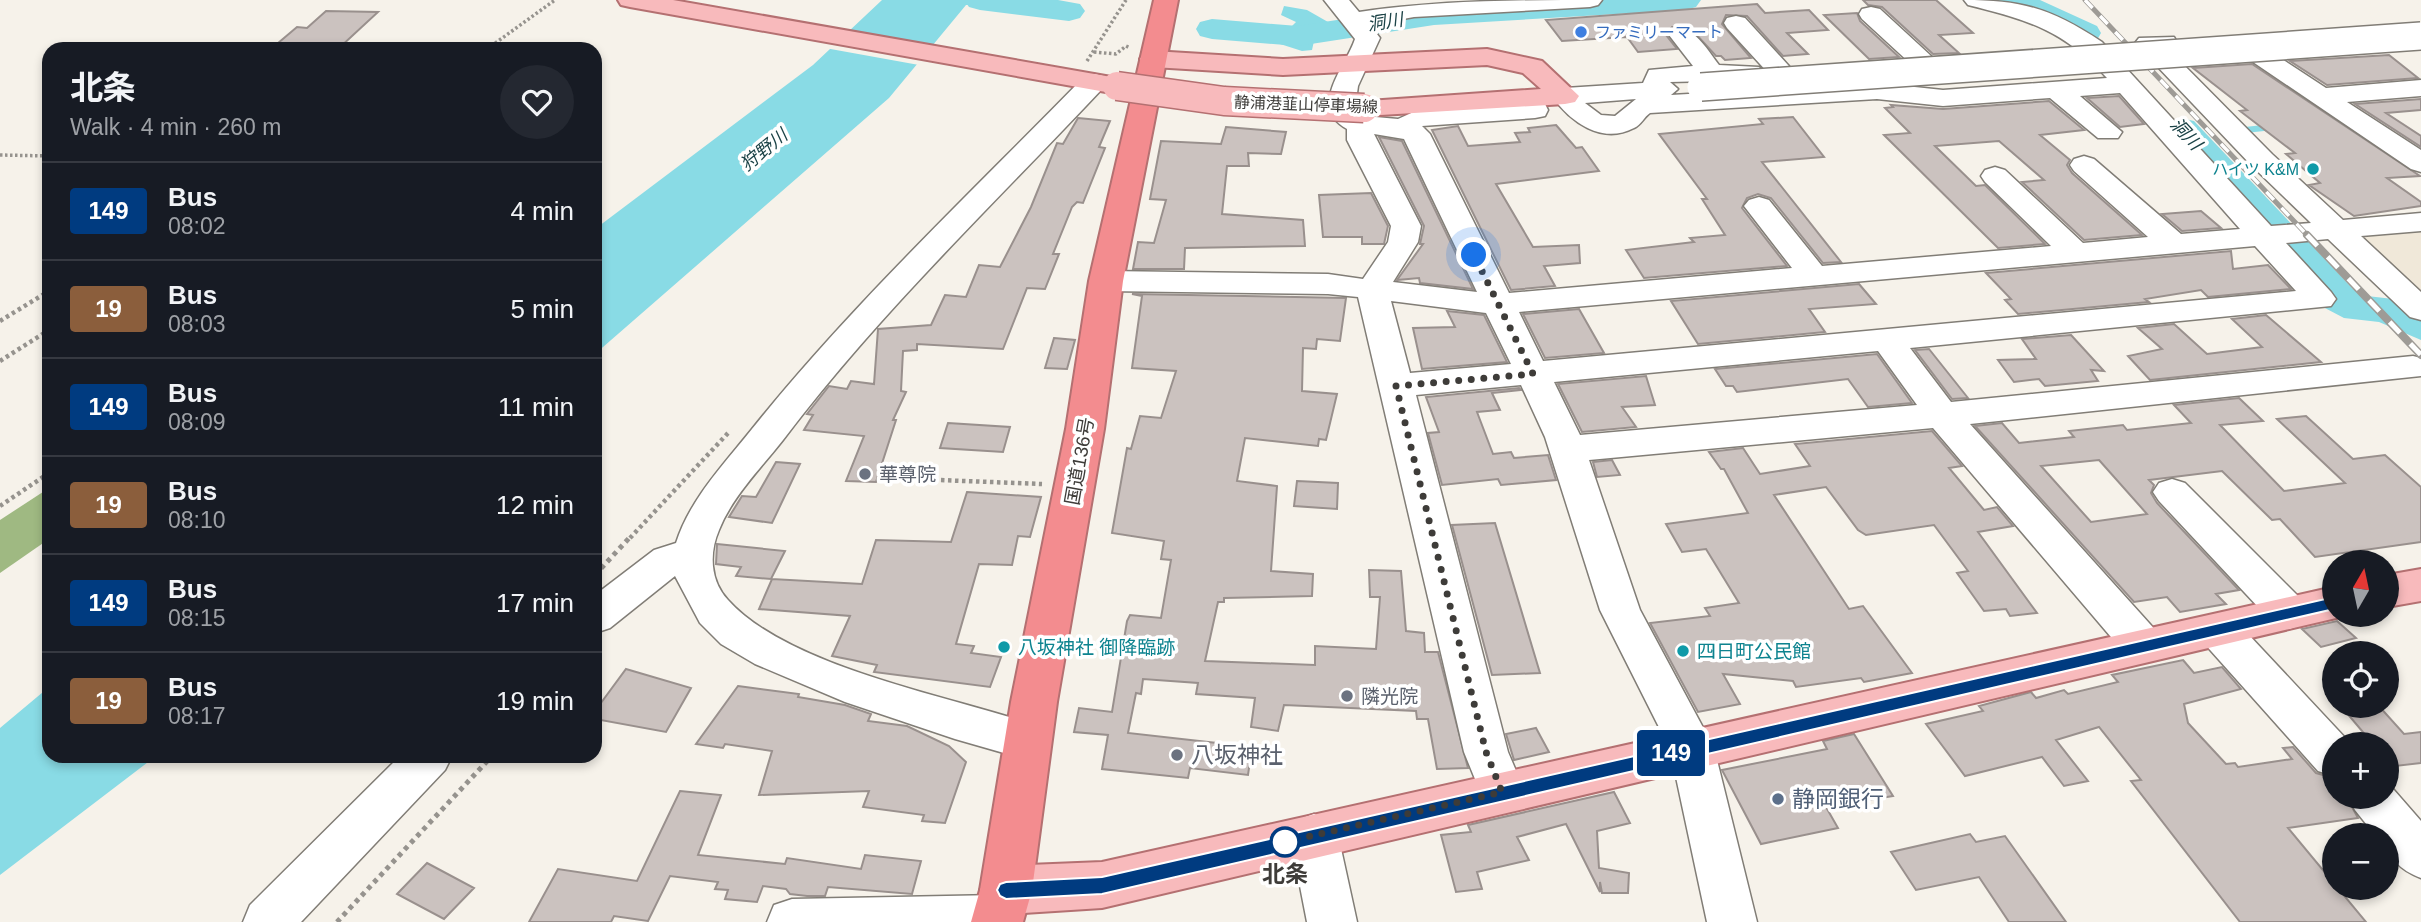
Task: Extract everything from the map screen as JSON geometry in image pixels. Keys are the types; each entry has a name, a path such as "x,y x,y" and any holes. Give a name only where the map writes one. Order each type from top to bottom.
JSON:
{"highway":[{"name":"国道136号","path":"1001,910 1028,741 1075,485 1142,58 1166,0"}],"main road":[{"name":"静浦港韮山停車場線","path":"630,0 1091,72 1237,103 1362,116 1565,96"},
{"name":"静浦港韮山停車場線","path":"1142,58 1283,67 1496,58 1532,67 1565,96"},
{"path":"2399,589 2421,586"},
{"path":"1001,910 1314,835 2322,606"}],"street":[{"path":"1336,0 1359,25 1366,45 1346,82 1342,102 1347,115 1407,127 1416,134 1533,374 1567,449 1620,610 1692,748 1732,922"},
{"path":"1359,25 1414,10 1590,0"},
{"path":"1396,386 2320,299 2276,236 2126,85 2093,47 2049,21 2010,7 1978,13 1948,0"},
{"path":"1871,14 1921,60"},
{"path":"1736,23 1779,70"},
{"path":"2421,24 2148,43 2421,310"},
{"path":"1681,35 1707,80"},
{"path":"1707,80 2421,36"},
{"path":"2166,61 2421,44"},
{"path":"1565,96 1655,89 1779,70 2093,47"},
{"path":"2259,55 2421,163"},
{"path":"1028,741 942,717 836,679 750,643 715,614 696,583 693,553 702,529 721,495 776,420 1091,72"},
{"path":"1565,96 1584,119 1612,125 1626,122 1637,109 1645,105 1688,101 1891,90 1943,98 2126,85"},
{"path":"2320,96 2421,88"},
{"path":"2056,90 2108,132"},
{"path":"1407,127 1410,121 1418,118 1535,110"},
{"path":"1362,116 1362,140 1403,219 1407,234 1372,289 1486,752 1502,792"},
{"path":"1992,184 2066,254"},
{"path":"1759,206 1814,276"},
{"path":"1106,281 1277,282 1372,289 1497,304 2421,222"},
{"path":"1887,340 1942,415 2143,645"},
{"path":"1567,449 1942,415 2413,367"},
{"path":"2172,492 2289,613"},
{"path":"602,611 667,560 693,553"},
{"path":"2218,630 2322,744"},
{"path":"268,922 422,763"},
{"path":"2382,809 2421,856"},
{"path":"1314,835 1332,922"},
{"path":"792,922 1001,910"}],"lane":[{"path":"2084,165 2175,245"}],"path":[{"path":"497,42 555,0"},
{"path":"1091,72 1126,0"},
{"path":"1091,72 1126,46 1142,58"},
{"path":"0,155 42,156"},
{"path":"0,321 42,295"},
{"path":"0,361 42,334"},
{"path":"0,506 42,478"},
{"path":"913,479 1075,485"},
{"path":"337,922 485,763"}],"shaded area":[{"path":"2421,231 2421,302 2357,237"}],"green space":[{"path":"42,493 42,544 0,573 0,520"}],"water":[{"name":"狩野川","path":"882,0 1000,0 996,4 966,5 889,98 602,348 602,224 813,65"},
{"path":"1284,6 1307,10 1335,26 1379,19 1386,25 1314,41 1312,50 1302,51 1268,40 1213,35 1217,23 1288,30 1296,22 1281,15"},
{"path":"42,693 42,763 147,763 0,875 0,728"}],"pier":[{"path":"830,44 923,60 919,65 825,48"}],"building":[{"path":"1863,0 1936,0 1973,33 1939,35 1959,53 1933,54 1882,7 1868,5"},
{"path":"1757,4 1765,13 1809,10 1828,30 1787,33 1808,54 1783,56 1747,16 1726,15 1722,24 1751,58 1725,60 1716,56 1695,33 1680,27 1672,27 1666,35 1677,49 1638,52 1627,37 1562,41 1546,20"},
{"path":"326,11 378,12 346,42 279,42 297,27 307,28"},
{"path":"1857,13 1860,21 1899,57 1869,59 1824,15"},
{"path":"2389,55 2418,78 2327,85 2290,61"},
{"path":"2252,64 2420,176 2387,178 2421,202 2421,206 2354,216 2309,185 2320,183 2286,154 2295,153 2240,111 2247,110 2193,68"},
{"path":"2119,96 2144,124 2120,127 2087,98"},
{"path":"2421,99 2421,110 2386,113 2421,136 2421,147 2355,104"},
{"path":"2049,101 2084,130 2040,135 2070,160 2067,165 2072,173 2142,235 2084,240 2022,182 2044,180 1999,141 1935,146 1976,186 1985,185 2045,244 1998,248 1884,135 1910,133 1885,108 1893,107 1891,105 1943,109"},
{"path":"1793,117 1824,157 1762,162 1841,262 1823,263 1771,198 1758,194 1747,198 1742,208 1787,266 1644,278 1626,250 1694,242 1690,238 1725,235 1702,199 1707,199 1659,134 1763,124 1759,119"},
{"path":"1078,118 1110,121 1099,147 1105,148 1083,203 1077,202 1072,207 1053,254 1059,254 1045,289 1027,288 1003,349 917,344 917,350 903,351 901,391 906,392 893,420 896,420 876,482 846,481 864,436 804,430 813,415 807,414 829,386 847,389 851,381 874,384 878,329 931,325 945,295 966,297 979,265 1000,267 1031,207 1057,143 1063,144"},
{"path":"1556,125 1576,148 1582,147 1599,171 1496,184 1533,247 1579,245 1580,263 1544,266 1555,286 1511,290 1432,130 1458,126 1468,146 1520,142 1515,133 1530,132 1528,128"},
{"path":"1226,127 1286,132 1281,154 1248,153 1249,166 1227,166 1222,214 1303,220 1305,246 1185,248 1184,269 1133,269 1138,242 1154,243 1166,200 1150,199 1161,141 1221,144"},
{"path":"1379,137 1402,141 1473,289 1420,283 1419,278 1397,280 1423,244 1420,244 1424,226"},
{"path":"1371,193 1388,226 1384,244 1362,244 1362,237 1323,237 1319,195"},
{"path":"2201,211 2221,228 2182,231 2162,214"},
{"path":"2231,251 2233,269 2268,265 2291,289 2208,297 2201,290 2145,299 2149,302 2018,314 2005,300 2011,299 1986,273"},
{"path":"1859,284 1876,304 1809,309 1825,332 1698,344 1671,301"},
{"path":"1132,294 1346,298 1340,341 1317,339 1316,349 1303,348 1302,391 1337,394 1326,440 1319,439 1318,446 1245,438 1237,481 1277,486 1271,571 1313,574 1312,596 1224,598 1224,602 1218,602 1205,661 1315,665 1315,646 1376,649 1380,597 1370,597 1369,570 1401,571 1406,631 1424,633 1425,652 1438,652 1468,768 1437,769 1428,719 1417,719 1416,711 1284,705 1278,731 1251,727 1255,698 1196,694 1198,683 1143,679 1141,694 1136,693 1128,733 1252,747 1248,775 1190,768 1188,778 1102,769 1108,735 1074,732 1079,708 1112,712 1127,621 1130,615 1161,618 1171,560 1161,559 1164,541 1112,533 1127,448 1131,449 1140,416 1161,418 1176,371 1132,368 1142,296"},
{"path":"1579,309 1604,353 1545,358 1523,314"},
{"path":"1447,311 1484,315 1507,362 1422,369 1413,328 1455,327"},
{"path":"2266,315 2321,362 2150,380 2128,356 2162,349 2138,328 2174,324 2207,354 2262,347 2232,319"},
{"path":"2071,335 2104,371 2091,370 2098,381 2045,386 2039,379 2014,382 1998,360 2036,359 2022,339"},
{"path":"1054,338 1075,340 1067,369 1045,368"},
{"path":"1929,349 1968,398 1952,399 1915,350"},
{"path":"1877,354 1912,403 1868,407 1848,379 1737,392 1733,386 1726,386 1715,369"},
{"path":"1646,376 1655,405 1622,407 1636,427 1582,432 1558,384"},
{"path":"1519,388 1521,390 1492,393 1500,410 1477,412 1493,454 1511,452 1514,458 1548,455 1556,480 1501,485 1498,479 1442,485 1428,433 1439,432 1426,397"},
{"path":"2239,398 2263,421 2220,425 2284,491 2345,483 2277,419 2306,416 2353,459 2385,455 2421,487 2421,542 2364,550 2322,550 2322,556 2315,557 2280,519 2272,520 2222,471 2149,480 2154,485 2151,493 2157,503 2239,590 2216,594 2226,604 2180,612 2167,597 2134,602 1975,426 2002,423 2019,443 2074,437 2069,431 2123,425 2127,430 2191,423 2174,405","holes":["2099,460 2147,514 2091,522 2041,466"]},
{"path":"948,423 1010,427 1003,452 940,448"},
{"path":"1932,431 1962,466 1949,468 1984,510 1997,507 2013,526 1978,532 2037,613 2010,616 2006,609 1984,611 1957,573 1968,571 1934,525 1866,535 1858,530 1826,487 1774,495 1849,609 1863,606 1912,673 1864,682 1861,678 1796,687 1793,681 1723,674 1740,704 1698,712 1650,623 1710,616 1705,608 1739,603 1706,549 1682,552 1666,524 1748,513 1724,469 1721,469 1709,452 1743,448 1760,474 1810,466 1795,444"},
{"path":"1612,460 1620,475 1597,477 1593,462"},
{"path":"776,462 800,464 772,523 729,517 742,496 756,497"},
{"path":"1297,481 1338,483 1337,509 1294,506"},
{"path":"967,492 1041,497 1030,537 1018,536 1012,565 979,564 956,644 974,646 971,653 1001,657 990,687 874,672 877,665 832,656 850,616 759,609 772,579 862,584 876,540 951,542"},
{"path":"1495,523 1540,673 1492,675 1452,525"},
{"path":"717,544 785,551 771,579 736,576 741,567 716,564"},
{"path":"2322,624 2322,627 2344,627 2356,638 2322,641 2321,647 2302,629"},
{"path":"2183,660 2194,673 2222,667 2241,689 2184,704 2188,723 2226,764 2235,763 2238,767 2292,759 2283,748 2293,747 2316,773 2322,775 2322,809 2353,809 2358,818 2288,828 2322,869 2322,900 2348,900 2366,922 2240,922 2131,781 2141,780 2099,727 2056,740 2088,781 2064,786 2042,757 1965,776 1926,724 1983,711 1979,706 2031,692 2036,698 2064,690 2068,694 2118,682 2112,675"},
{"path":"626,669 691,688 666,732 602,720 602,702"},
{"path":"738,686 799,694 798,697 845,705 871,714 868,721 907,726 949,746 966,762 945,823 922,821 924,815 863,807 869,791 759,795 772,751 725,744 723,748 696,744"},
{"path":"2351,718 2390,718 2404,734 2421,732 2421,763 2399,766 2399,732 2363,732"},
{"path":"1536,728 1549,752 1514,760 1506,734"},
{"path":"1854,734 1893,796 1826,807 1838,828 1761,844 1722,770 1827,749 1823,741"},
{"path":"680,791 721,795 698,855 785,864 787,858 861,869 865,855 921,861 912,894 828,887 825,896 807,896 790,894 786,889 763,886 757,902 725,899 728,890 715,889 718,882 670,876 648,921 614,916 611,922 529,922 558,869 637,881"},
{"path":"1614,792 1630,823 1597,831 1599,868 1629,873 1628,893 1602,893 1600,882 1600,892 1566,824 1517,837 1529,860 1477,872 1482,889 1456,892 1441,835 1471,832 1468,825"},
{"path":"1970,834 1976,842 2005,836 2066,922 2009,922 1979,877 1916,890 1891,852"},
{"path":"427,863 474,888 444,919 397,894"}],"waterway":[{"name":"洞川","path":"980,0 1069,11"},
{"name":"洞川","path":"1212,29 1298,36 1434,15 1685,0"},
{"name":"洞川","path":"2006,0 2039,10 2085,33"},
{"path":"2245,130 2273,127"},
{"name":"洞川","path":"2181,129 2338,298 2359,309 2387,309 2421,326"}],"railway":[{"path":"2085,0 2309,237"},
{"path":"2307,235 2421,355"}],"bus line":[{"name":"149","path":"1006,890 1102,886 1529,785 2322,606"}],"place":[{"name":"ファミリーマート","path":"1581,32"},
{"name":"ハイツ K&M","path":"2313,169"},
{"name":"華尊院","path":"865,474"},
{"name":"八坂神社 御降臨跡","path":"1004,647"},
{"name":"四日町公民館","path":"1683,651"},
{"name":"隣光院","path":"1347,696"},
{"name":"八坂神社","path":"1177,755"},
{"name":"静岡銀行","path":"1778,799"},
{"name":"北条","path":"1285,842"}],"route":[{"path":"1285,842 1502,792 1486,752 1396,386 1533,374 1474,255"}]}
